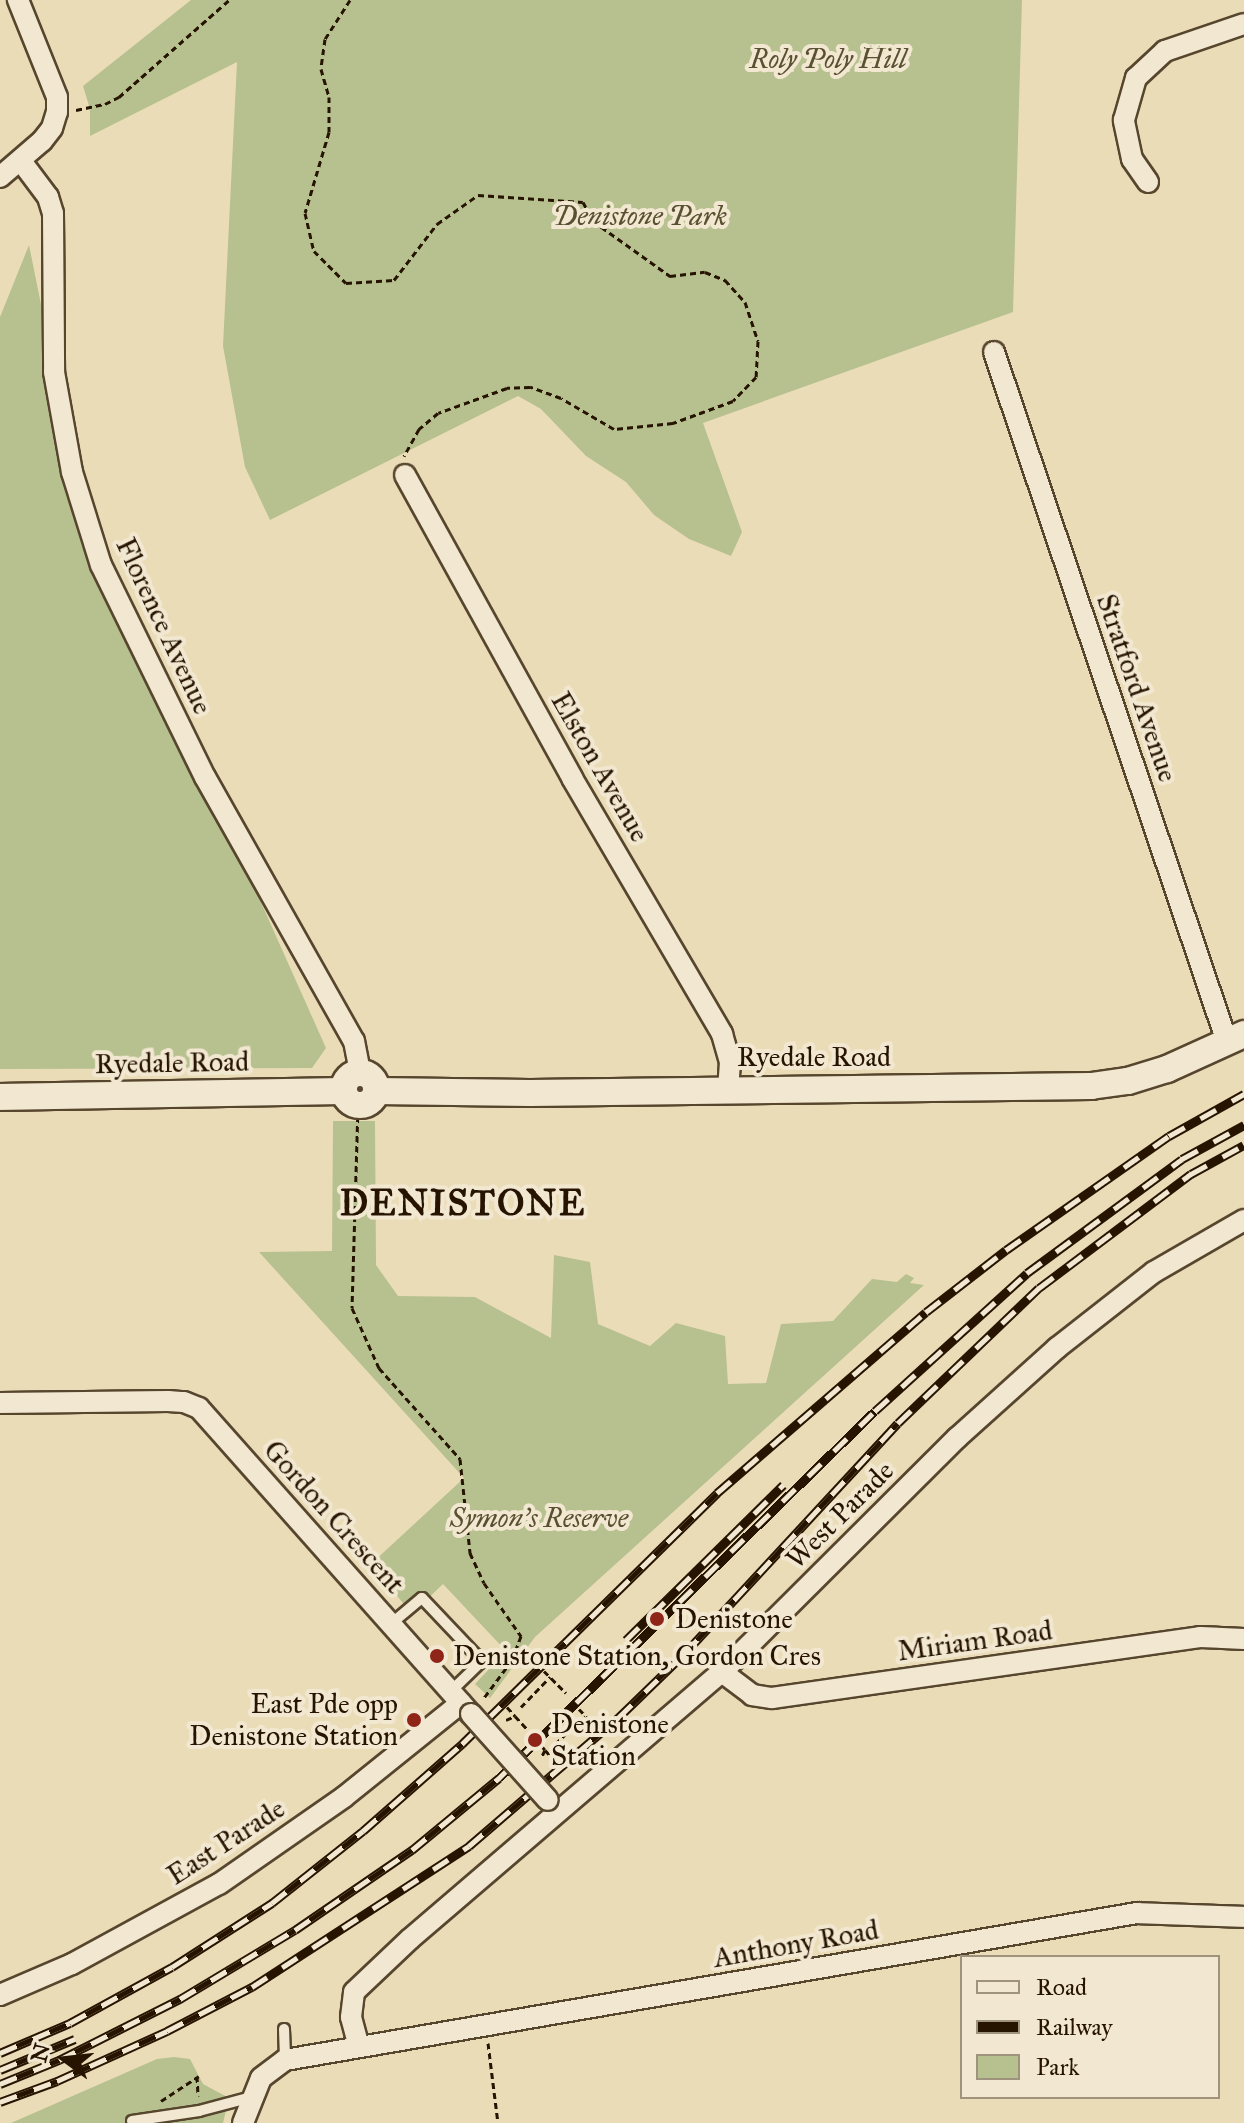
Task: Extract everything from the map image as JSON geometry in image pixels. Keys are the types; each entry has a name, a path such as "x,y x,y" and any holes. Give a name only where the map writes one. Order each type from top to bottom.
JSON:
{"street":[{"path":"0,177 21,161 52,128 57,112 57,97 18,0"},
{"path":"1148,182 1132,159 1124,120 1136,78 1165,51 1244,24"},
{"name":"Florence Avenue","path":"21,161 48,197 53,213 54,372 72,472 101,565 205,777 354,1041 360,1090"},
{"name":"Stratford Avenue","path":"994,352 1235,1038"},
{"name":"Elston Avenue","path":"405,475 572,778 722,1034 730,1062 728,1089"},
{"name":"Ryedale Road","path":"0,1097 360,1090 530,1093 1091,1086 1167,1069 1235,1038"},
{"name":"West Parade","path":"359,2047 351,2017 354,1992 554,1806 722,1672 957,1438 1057,1348 1154,1272 1244,1220"},
{"name":"Gordon Crescent","path":"0,1403 168,1401 184,1402 199,1408 554,1806"},
{"name":"Miriam Road","path":"722,1672 752,1695 772,1698 1200,1637 1244,1639"},
{"name":"East Parade","path":"0,1995 72,1964 219,1884 344,1797 461,1702"},
{"name":"Anthony Road","path":"285,2060 1137,1913 1244,1917"},
{"path":"243,2123 261,2078 285,2060"}],"lane":[{"path":"392,1623 424,1599 479,1658 480,1663 461,1702"},
{"path":"284,2029 285,2060"},
{"path":"132,2121 199,2111 252,2097"}],"path":[{"path":"57,112 105,104 119,97 229,0"},
{"path":"350,0 325,39 321,69 329,97 329,132 305,213 314,251 346,283 394,280 437,224 478,195 583,202 593,221 670,276 705,272 725,280 745,302 758,341 756,377 733,401 673,423 614,429 561,398 530,387 507,388 457,404 438,413 412,439 403,458 405,475"},
{"path":"360,1090 352,1308 379,1368 460,1459 470,1553 484,1583 521,1636 512,1660 461,1702"},
{"path":"544,1671 566,1693"},
{"path":"521,1707 550,1677"},
{"path":"507,1707 527,1729"},
{"path":"579,1709 599,1730"},
{"path":"506,1720 515,1716"},
{"path":"555,1744 585,1716"},
{"path":"541,1745 558,1764"},
{"path":"542,1756 545,1750"},
{"path":"486,2025 498,2123"},
{"path":"132,2121 199,2076"}],"green space":[{"name":"Denistone Park","path":"191,0 1022,0 1013,312 703,423 742,532 731,556 689,539 654,515 626,482 586,456 541,409 518,396 270,520 245,467 223,346 237,62 90,136 90,109 83,86"},
{"path":"29,245 91,552 205,777 326,1048 312,1068 0,1069 0,317"},
{"name":"Symon's Reserve","path":"333,1121 375,1121 376,1265 398,1296 475,1297 551,1338 554,1255 590,1262 598,1324 650,1346 676,1323 725,1336 728,1384 766,1383 781,1324 833,1321 872,1279 897,1282 906,1274 914,1278 910,1283 924,1285 535,1637 490,1698 475,1684 506,1651 443,1584 412,1614 371,1564 464,1478 259,1252 332,1251"},
{"path":"157,2059 190,2059 203,2084 229,2098 223,2123 11,2123"}],"railway":[{"path":"0,2053 70,2023 172,1967 272,1903 363,1831 462,1744 717,1493 926,1312 1006,1250 1169,1136 1244,1094"},
{"path":"0,2084 59,2060 180,1999 295,1930 412,1850 499,1778 875,1411 1027,1273 1182,1159 1244,1125"},
{"path":"0,2102 57,2081 167,2031 252,1987 469,1846 619,1717 685,1653 898,1423 1039,1288 1191,1174 1244,1145"},
{"path":"626,1640 783,1485"},
{"path":"0,2070 75,2039"}],"place":[{"name":"Denistone","path":"657,1619"},
{"name":"Denistone Station, Gordon Cres","path":"437,1656"},
{"name":"East Pde opp Denistone Station","path":"414,1720"},
{"name":"Denistone Station","path":"535,1740"}],"district":[{"name":"DENISTONE","path":"463,1204"}],"park label":[{"name":"Roly Poly Hill","path":"828,59"}]}
